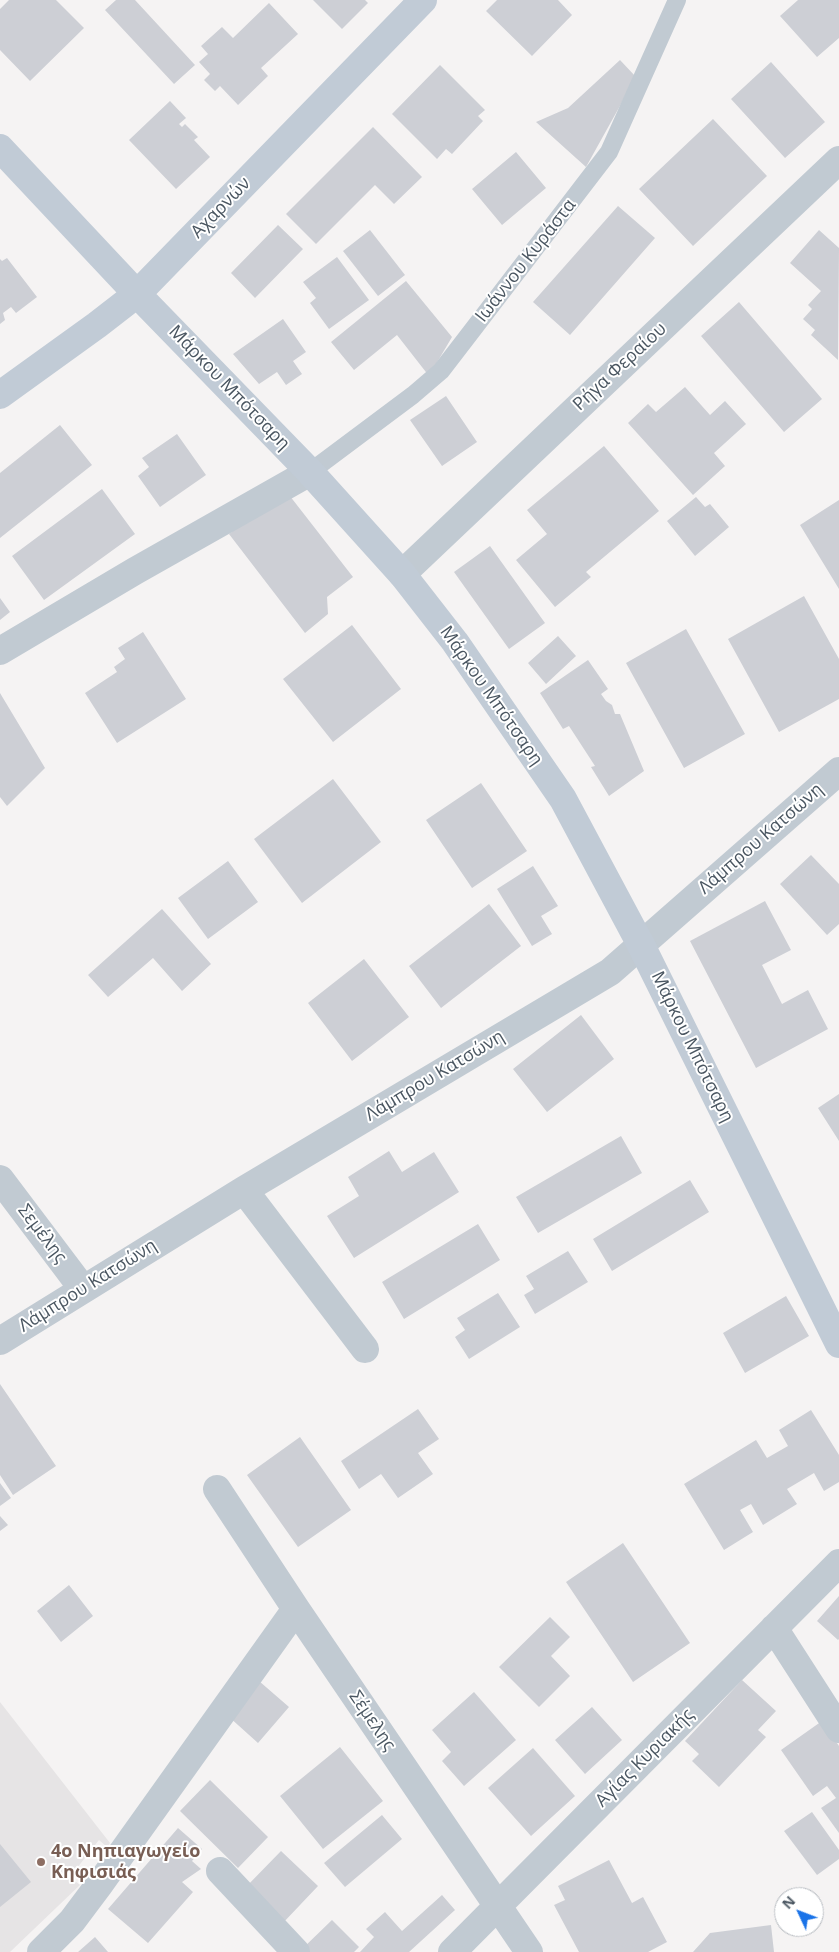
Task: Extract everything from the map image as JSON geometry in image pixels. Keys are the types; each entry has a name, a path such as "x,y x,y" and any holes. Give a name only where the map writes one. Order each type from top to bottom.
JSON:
{"street":[{"name":"Αχαρνών","path":"0,395 137,294 423,0"},
{"name":"Μάρκου Μπότσαρη","path":"0,148 137,294 310,472 402,574 454,642 563,799 641,945 839,1344"},
{"name":"Ρήγα Φεραίου","path":"402,574 839,160"},
{"path":"0,651 135,571 310,472"},
{"name":"Λάμπρου Κατσώνη","path":"0,1340 244,1190 610,972 839,771"},
{"name":"Σεμέλης","path":"0,1179 83,1289"},
{"path":"244,1190 365,1349"},
{"name":"Σέμελης","path":"217,1489 296,1609 529,1952"},
{"name":"Αγίας Κυριακής","path":"452,1952 839,1563"},
{"path":"41,1952 72,1921 99,1885 296,1609"},
{"path":"774,1628 839,1729"},
{"path":"220,1871 296,1952"}],"lane":[{"name":"Ιωάννου Κυράστα","path":"310,472 413,395 440,371 471,332 609,152 677,0"}],"shaded area":[{"name":"4ο Νηπιαγωγείο Κηφισιάς","path":"0,1702 110,1843 107,1847 99,1840 70,1877 80,1885 10,1952 0,1952"}],"building":[{"path":"9,0 56,0 84,28 30,81 0,50 0,9"},
{"path":"116,0 135,0 195,65 174,84 105,10"},
{"path":"313,0 365,0 368,3 342,29"},
{"path":"497,0 558,0 572,15 532,56 486,11"},
{"path":"798,0 839,0 839,38 817,57 780,16"},
{"path":"269,3 298,34 261,68 268,76 238,105 220,86 215,91 204,80 210,74 199,62 208,54 201,46 222,27 233,38"},
{"path":"620,60 636,77 586,167 536,122 568,108"},
{"path":"771,62 825,122 785,158 731,99"},
{"path":"440,65 485,110 478,116 483,121 452,154 446,149 437,159 392,114"},
{"path":"170,101 186,118 179,124 182,127 185,124 198,137 194,140 210,157 176,189 129,140"},
{"path":"713,119 767,176 693,246 639,189"},
{"path":"373,127 422,177 394,204 375,185 316,244 286,214"},
{"path":"516,152 546,188 502,225 472,189"},
{"path":"618,206 655,238 570,335 533,302"},
{"path":"278,225 303,249 255,298 231,273"},
{"path":"370,230 405,275 378,296 343,251"},
{"path":"819,230 839,248 838,360 811,335 815,330 803,319 812,309 808,305 821,291 790,263"},
{"path":"337,257 369,300 329,329 310,303 316,298 303,282"},
{"path":"7,258 37,297 16,313 11,307 3,313 5,320 0,324 0,259 2,261"},
{"path":"406,281 452,337 429,376 397,335 354,370 331,342"},
{"path":"739,302 822,399 784,432 701,336"},
{"path":"283,319 306,352 293,361 302,374 286,385 277,372 259,384 233,354"},
{"path":"685,387 710,415 725,401 746,424 714,453 725,466 693,495 628,423 648,404 656,412"},
{"path":"446,396 477,442 442,466 410,420"},
{"path":"60,425 92,465 0,538 0,473"},
{"path":"177,434 206,475 160,507 138,476 149,467 142,458"},
{"path":"604,446 659,511 586,572 591,577 555,607 516,560 547,534 527,510"},
{"path":"102,489 135,534 44,600 12,556"},
{"path":"286,491 353,577 327,597 328,614 305,633 229,534"},
{"path":"696,497 705,507 710,504 729,527 695,556 667,521"},
{"path":"839,500 839,589 800,525"},
{"path":"490,546 545,623 509,649 454,572"},
{"path":"804,596 839,659 839,699 779,732 728,639"},
{"path":"0,598 10,612 0,620"},
{"path":"352,625 401,689 333,742 283,679"},
{"path":"686,629 745,734 684,768 626,663"},
{"path":"143,632 186,699 117,743 85,693 117,672 114,667 125,659 118,648"},
{"path":"558,636 576,656 546,684 528,663"},
{"path":"588,660 608,689 601,694 612,705 615,714 620,714 644,771 609,796 591,767 595,766 569,726 563,729 540,693"},
{"path":"0,693 45,768 7,806 0,797"},
{"path":"333,779 381,842 302,903 254,839"},
{"path":"481,783 527,851 472,888 426,820"},
{"path":"811,855 839,884 839,924 827,935 780,884"},
{"path":"228,861 258,902 208,939 178,898"},
{"path":"533,866 558,906 541,916 552,934 532,946 497,889"},
{"path":"765,901 791,950 762,965 782,1004 808,990 828,1029 756,1068 690,941"},
{"path":"489,904 521,946 441,1008 409,966"},
{"path":"162,909 211,964 182,991 153,958 108,997 88,975"},
{"path":"364,959 409,1017 352,1061 308,1003"},
{"path":"581,1015 614,1059 547,1112 513,1069"},
{"path":"839,1094 839,1141 818,1108"},
{"path":"621,1136 642,1173 538,1233 516,1197"},
{"path":"389,1151 402,1172 434,1152 459,1192 354,1258 327,1216 359,1196 348,1177"},
{"path":"690,1180 709,1212 612,1271 593,1239"},
{"path":"478,1224 500,1260 404,1319 382,1282"},
{"path":"568,1251 588,1282 535,1314 524,1295 534,1289 526,1276"},
{"path":"498,1293 520,1327 469,1359 455,1337 465,1330 457,1318"},
{"path":"786,1296 809,1336 745,1373 723,1333"},
{"path":"0,1384 56,1466 13,1495 0,1475"},
{"path":"418,1409 439,1439 418,1453 433,1474 398,1498 381,1474 359,1489 341,1461"},
{"path":"811,1410 839,1455 839,1482 824,1491 814,1473 787,1489 797,1504 763,1525 751,1504 740,1510 753,1532 724,1550 684,1484 756,1440 767,1458 788,1446 779,1430"},
{"path":"300,1437 351,1510 298,1547 247,1475"},
{"path":"0,1483 11,1498 0,1506"},
{"path":"0,1516 8,1525 0,1531"},
{"path":"623,1543 690,1643 633,1682 566,1582"},
{"path":"69,1585 93,1616 61,1642 37,1611"},
{"path":"839,1596 839,1639 838,1640 817,1621"},
{"path":"550,1617 570,1637 551,1656 570,1676 539,1707 499,1667"},
{"path":"742,1680 776,1711 758,1730 766,1737 719,1787 692,1761 699,1754 685,1741"},
{"path":"259,1681 289,1707 258,1743 228,1716"},
{"path":"474,1692 516,1740 464,1786 442,1761 451,1752 432,1730"},
{"path":"592,1707 622,1740 585,1774 555,1740"},
{"path":"822,1721 839,1746 839,1833 821,1808 836,1798 827,1786 813,1796 781,1750"},
{"path":"340,1747 383,1801 323,1849 280,1796"},
{"path":"533,1748 575,1796 531,1836 488,1788"},
{"path":"210,1780 268,1837 238,1868 180,1811"},
{"path":"812,1812 839,1850 839,1859 817,1875 784,1831"},
{"path":"382,1815 402,1839 345,1887 324,1863"},
{"path":"178,1828 202,1849 192,1861 201,1869 182,1882 193,1892 148,1943 108,1909"},
{"path":"0,1844 31,1882 0,1907"},
{"path":"281,1851 318,1886 282,1924 244,1889"},
{"path":"609,1860 632,1903 643,1897 667,1942 648,1952 579,1952 554,1905 565,1900 558,1886"},
{"path":"442,1895 455,1910 409,1952 360,1952 374,1937 366,1929 385,1912 402,1931"},
{"path":"332,1920 359,1947 354,1952 302,1952 301,1950"},
{"path":"771,1925 774,1952 693,1952 710,1933"},
{"path":"95,1937 108,1952 78,1952"}],"place":[{"name":"4ο Νηπιαγωγείο Κηφισιάς","path":"41,1862"}]}
